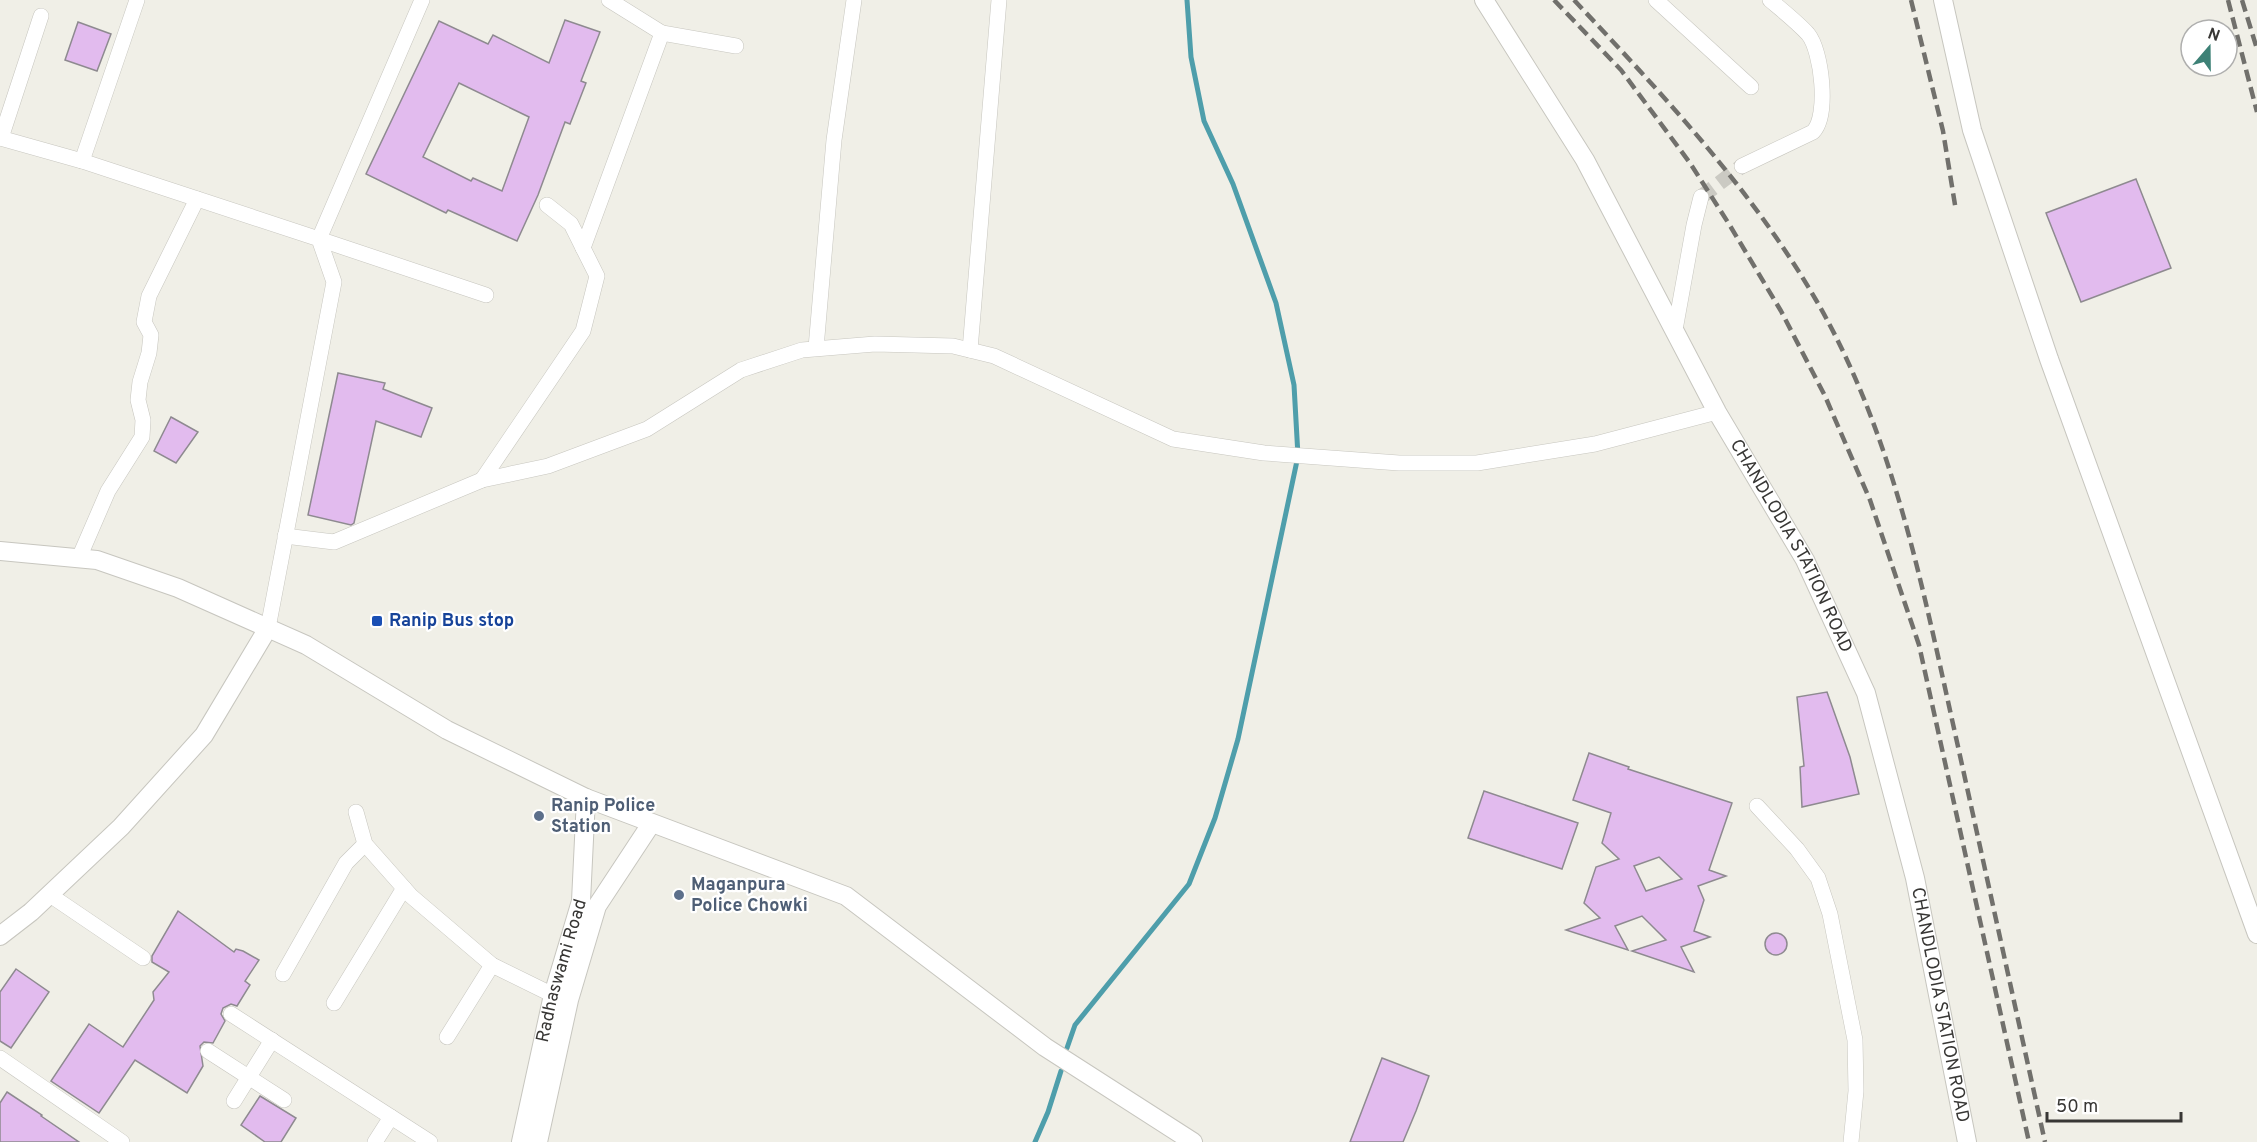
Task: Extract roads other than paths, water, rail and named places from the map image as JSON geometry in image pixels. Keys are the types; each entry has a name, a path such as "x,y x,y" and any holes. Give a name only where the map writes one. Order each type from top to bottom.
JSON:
{"street":[{"path":"82,161 137,0"},
{"path":"0,936 50,895 121,827 204,735 268,628 334,282 319,239 422,0"},
{"path":"609,0 662,33 736,46"},
{"path":"816,348 834,140 854,0"},
{"path":"970,350 999,0"},
{"name":"CHANDLODIA STATION ROAD","path":"1484,0 1585,160 1717,411 1804,560 1866,693 1915,878 1967,1142"},
{"path":"1656,0 1751,87"},
{"path":"1742,166 1814,132 1819,126 1822,98 1820,65 1810,36 1770,0"},
{"path":"1943,0 1979,152 2049,359 2257,934"},
{"path":"41,16 1,138 82,161 486,295"},
{"path":"583,248 662,33"},
{"path":"1675,330 1701,197"},
{"path":"79,558 108,491 142,437 143,420 138,400 151,334 144,322 149,296 198,200"},
{"path":"482,480 583,332 597,276 572,225 547,205"},
{"path":"285,536 334,542 482,480 548,466 647,429 741,370 802,350 816,348 875,344 953,346 994,356 1173,439 1287,455 1399,463 1477,463 1595,444 1717,411"},
{"path":"0,551 97,560 178,588 306,645 447,730 586,798 846,896 1045,1047 1192,1142"},
{"name":"Radhaswami Road","path":"521,1142 553,995 581,901 586,798"},
{"path":"1757,806 1818,878 1830,914 1855,1040 1856,1091 1851,1142"},
{"path":"356,812 365,844 404,888 492,965 553,995"},
{"name":"Radhaswami Road","path":"538,1142 569,999 597,906 651,824"},
{"path":"283,974 346,863 365,844"},
{"path":"334,1003 404,888"},
{"path":"50,895 143,958"},
{"path":"447,1037 492,965"},
{"path":"231,1014 430,1142"},
{"path":"234,1101 272,1040"},
{"path":"208,1051 284,1100"},
{"path":"0,1058 122,1142"},
{"path":"375,1142 391,1117"}],"waterway":[{"path":"1067,1048 1075,1025 1189,884 1215,818 1238,739 1298,456 1294,385 1276,303 1233,184 1204,121 1191,57 1187,0"},
{"path":"1035,1142 1048,1112 1061,1071"}],"tunnel":[{"path":"1701,197 1742,166"}],"railway":[{"path":"1554,0 1621,70 1690,163 1729,224 1781,311 1825,396 1870,500 1919,645 2029,1142"},
{"path":"1574,0 1704,143 1763,219 1816,300 1843,351 1866,403 1885,456 1917,566 2045,1142"},
{"path":"1911,0 1943,131 1956,211"},
{"path":"2228,0 2257,112"},
{"path":"2242,0 2257,49"}],"place":[{"name":"Ranip Bus stop","path":"377,621"},
{"name":"Ranip Police Station","path":"539,816"},
{"name":"Maganpura Police Chowki","path":"679,895"}]}
